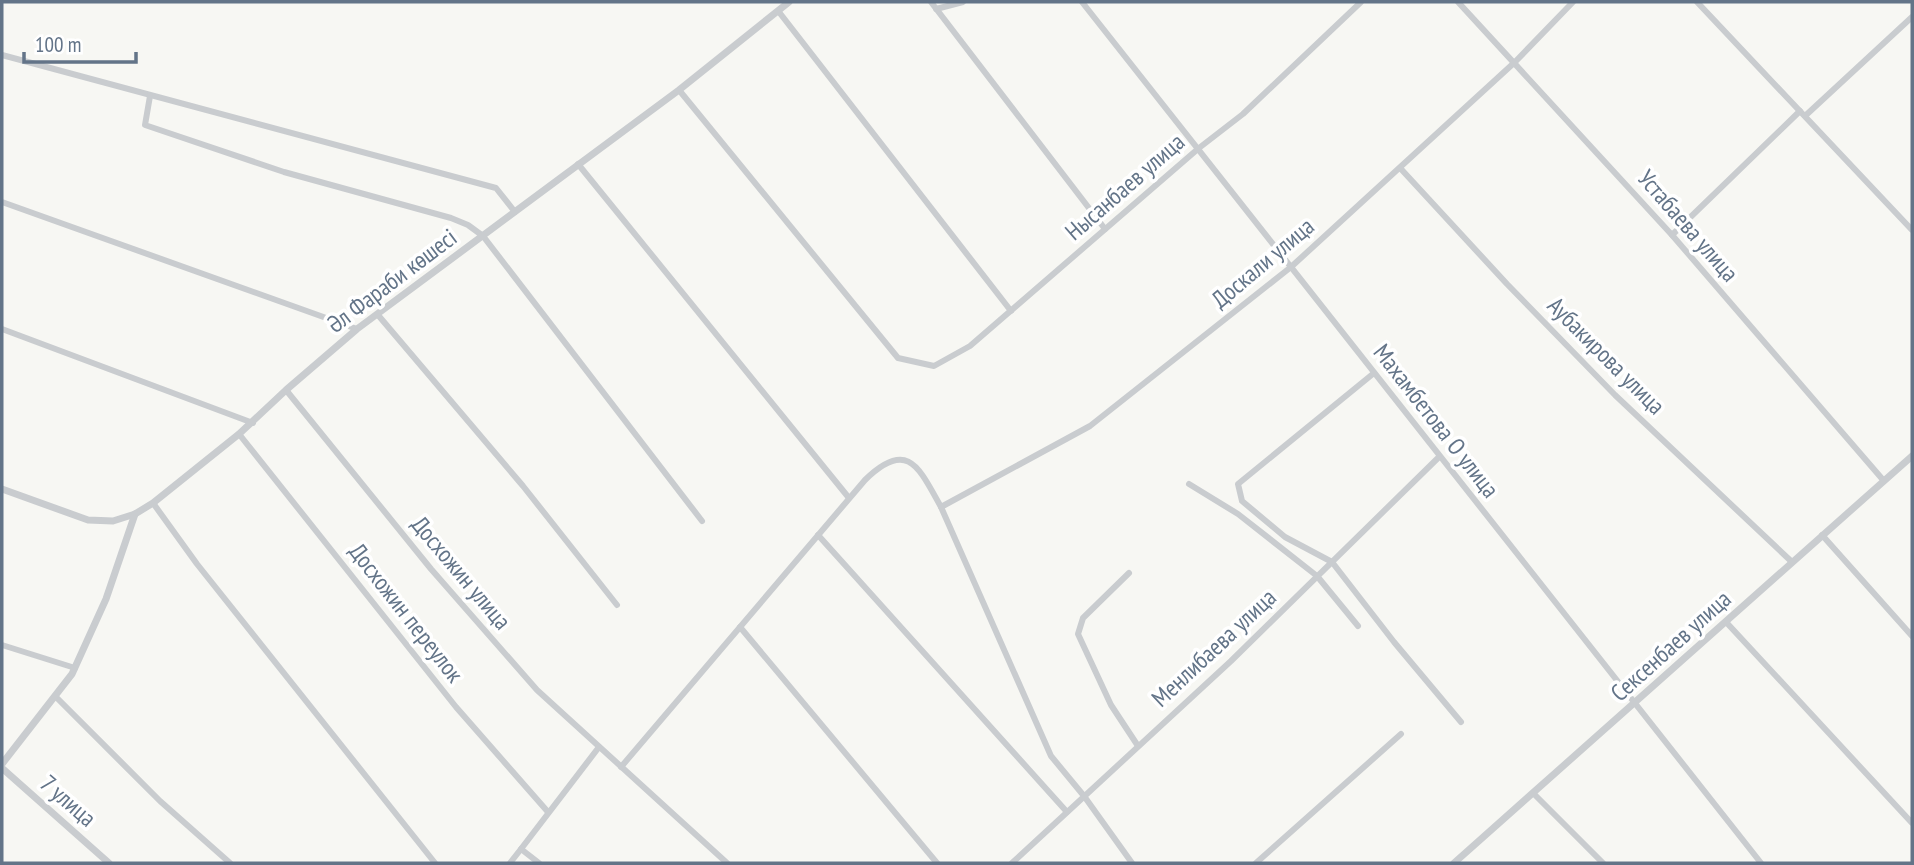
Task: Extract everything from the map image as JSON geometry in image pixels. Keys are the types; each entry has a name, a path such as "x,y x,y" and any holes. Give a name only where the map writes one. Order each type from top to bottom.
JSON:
{"street":[{"name":"Әл Фараби көшесі","path":"2,489 88,520 113,521 135,514 153,503 253,423 286,390 357,330 679,90 789,2"},
{"path":"931,2 1105,229"},
{"path":"936,9 962,2"},
{"name":"Махамбетова О улица","path":"1082,2 1761,863"},
{"name":"Нысанбаев улица","path":"679,90 898,358 934,366 970,346 1012,311 1199,148 1243,114 1361,2"},
{"name":"Устабаева улица","path":"1458,2 1672,235 1884,481"},
{"name":"Доскали улица","path":"941,508 1090,426 1291,267 1515,62 1573,2"},
{"path":"1697,2 1912,230"},
{"path":"779,12 1012,311"},
{"path":"1672,235 1802,114 1912,17"},
{"path":"2,55 496,188 515,212"},
{"path":"150,96 145,125 284,172 451,218 468,225 483,236 702,521"},
{"path":"578,164 849,498"},
{"name":"Аубакирова улица","path":"1401,169 1507,284 1615,395 1792,562"},
{"path":"2,202 357,330"},
{"path":"378,315 523,486 617,605"},
{"path":"2,329 253,423"},
{"path":"1374,373 1238,484 1242,501 1285,537 1332,562 1461,722"},
{"name":"Досхожин улица","path":"286,390 453,594 537,691 727,863"},
{"name":"Досхожин переулок","path":"239,434 456,707 548,812"},
{"name":"Сексенбаев улица","path":"1454,863 1912,456"},
{"name":"Менлибаева улица","path":"1012,863 1231,660 1439,457"},
{"path":"621,767 849,498 880,465 902,459 913,464 922,474 941,508 1051,755 1132,863"},
{"path":"1189,484 1238,514 1317,576 1358,626"},
{"path":"153,503 197,564 435,863"},
{"path":"2,766 75,668 106,599 135,514"},
{"path":"818,535 1067,812"},
{"path":"1822,535 1912,636"},
{"path":"1129,573 1083,618 1078,634 1111,705 1138,746"},
{"path":"1726,622 1912,823"},
{"path":"740,627 937,863"},
{"path":"2,645 75,668"},
{"path":"55,696 160,800 230,863"},
{"path":"1256,863 1401,734"},
{"path":"510,863 599,747"},
{"name":"7 улица","path":"2,766 109,863"},
{"path":"1533,793 1603,863"},
{"path":"521,849 539,863"}]}
